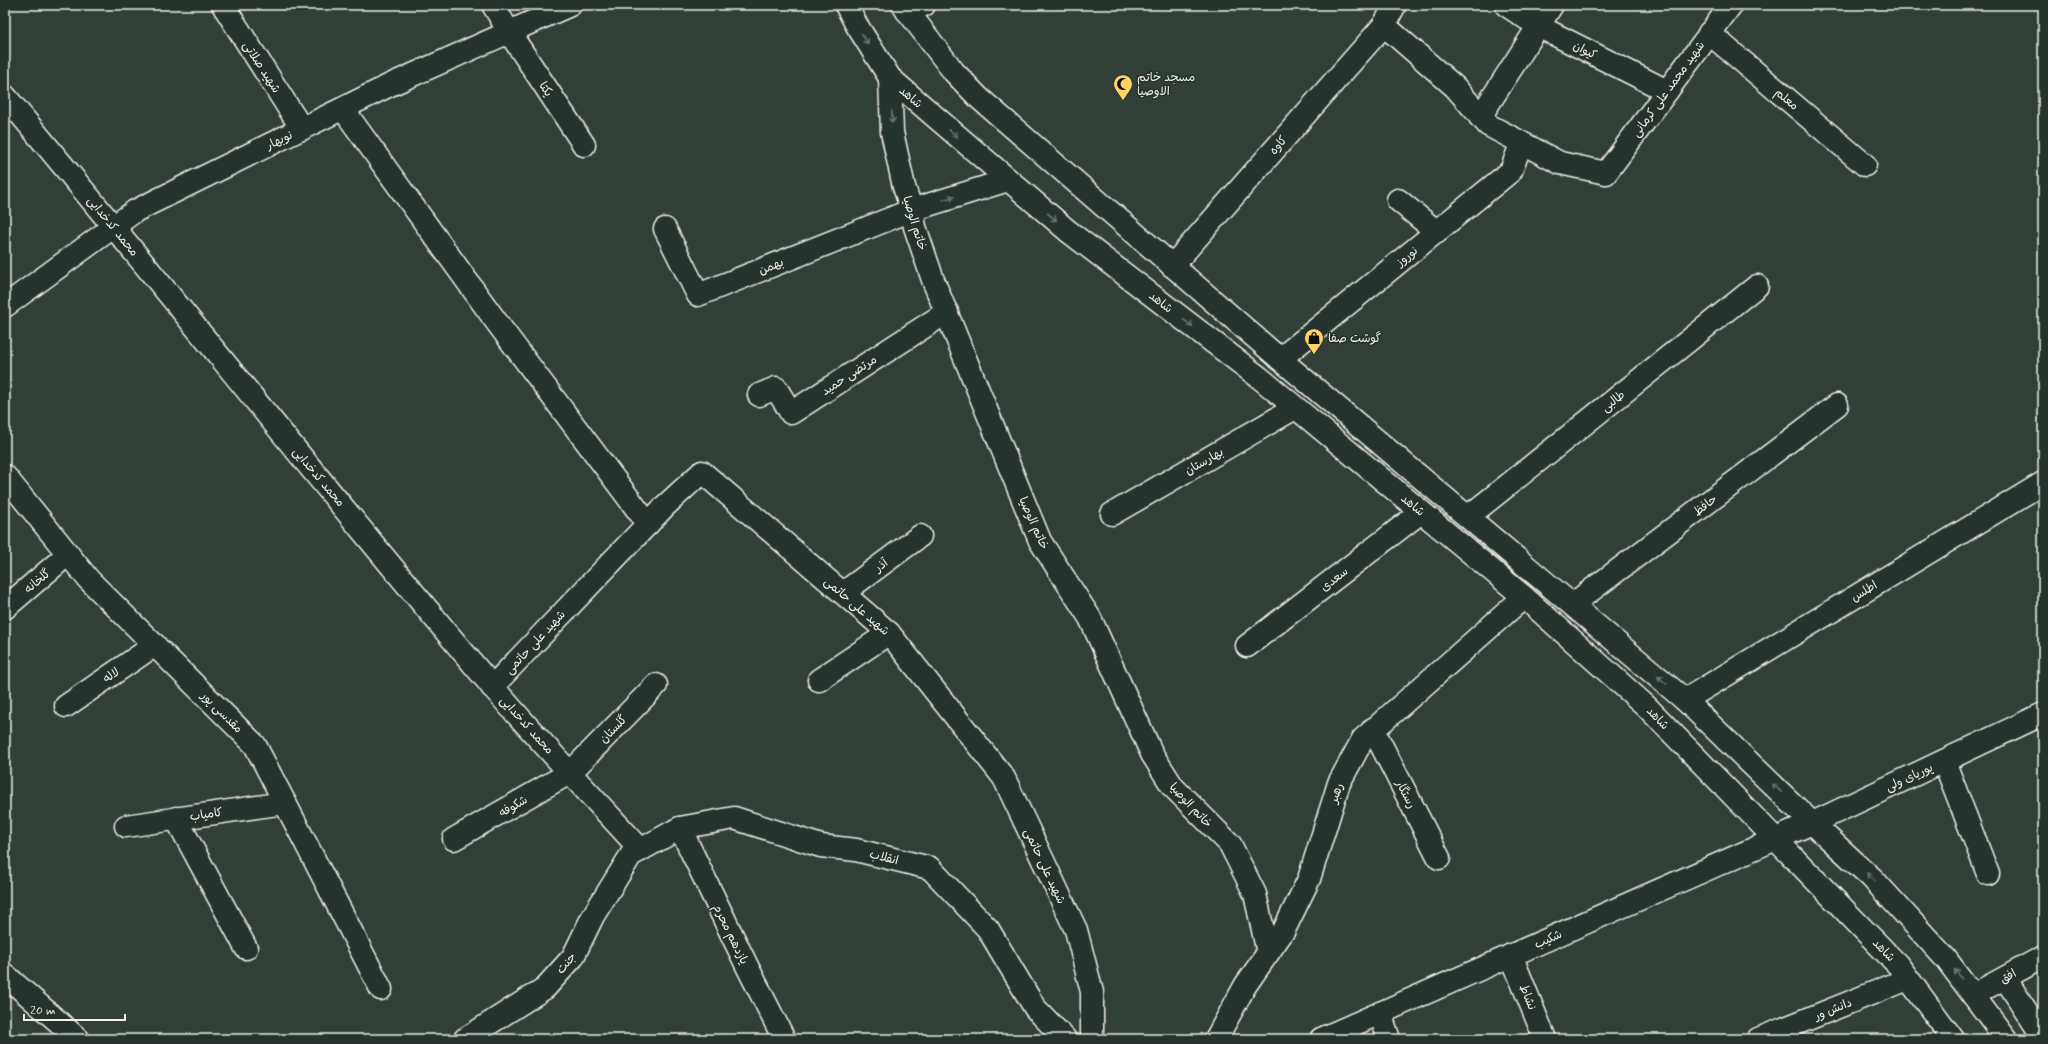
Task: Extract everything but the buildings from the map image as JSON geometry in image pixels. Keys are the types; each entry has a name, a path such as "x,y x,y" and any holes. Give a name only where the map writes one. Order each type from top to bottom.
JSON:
{"street":[{"name":"شهید صلاتی","path":"223,5 302,129"},
{"name":"یکتا","path":"493,5 509,32 584,145"},
{"name":"نوبهار","path":"5,306 135,211 390,85 570,5"},
{"name":"شاهد","path":"846,5 856,24 890,78 1068,231 1260,378 1524,597 1646,706 1898,965 1953,1039"},
{"name":"کاوه","path":"1172,266 1384,25 1395,5"},
{"name":"کیوان","path":"1506,5 1538,26 1667,91"},
{"path":"1480,117 1552,5"},
{"name":"شهید محمد علی کرمانی","path":"1521,144 1560,163 1606,173 1731,5"},
{"path":"911,7 954,72 979,98 1280,359 1469,516 1685,700 1812,823 1872,878 1946,958 2006,1039"},
{"path":"1384,25 1455,87 1488,125 1521,144"},
{"name":"معلم","path":"1709,34 1865,165"},
{"name":"خاتم الوصیا","path":"890,78 892,132 904,187 912,210 915,227 933,280 1040,541 1090,618 1152,754 1173,787 1230,844 1255,894 1268,953"},
{"name":"محمد کدخدایی","path":"5,96 115,226 194,327 492,687 571,772 636,852"},
{"path":"343,109 498,324 648,524"},
{"name":"نوروز","path":"1280,359 1511,171 1521,144"},
{"path":"912,210 1008,180"},
{"path":"1398,200 1436,232"},
{"name":"بهمن","path":"665,229 698,295 912,210"},
{"name":"طالبی","path":"1469,516 1757,286"},
{"name":"مرتضی حمید","path":"760,396 776,388 792,413 947,312"},
{"name":"حافظ","path":"1573,604 1837,405"},
{"name":"بهارستان","path":"1112,514 1295,408"},
{"name":"شهید علی حاتمی","path":"492,687 648,524 702,472 889,633 1004,778 1076,930 1092,992 1092,1039"},
{"name":"مقدسی پور","path":"6,480 90,580 255,745 381,989"},
{"name":"اطلس","path":"1685,700 2043,483"},
{"name":"سعدی","path":"1247,646 1421,512"},
{"name":"آذر","path":"843,593 920,536"},
{"name":"گلخانه","path":"5,608 68,554"},
{"name":"رهبر","path":"1216,1039 1245,986 1284,930 1309,878 1339,783 1363,739 1524,597"},
{"path":"819,680 889,633"},
{"name":"لاله","path":"66,706 155,645"},
{"name":"گلستان","path":"571,772 656,685"},
{"name":"پوریای ولی","path":"1775,839 2043,714"},
{"name":"رستگار","path":"1373,729 1439,858"},
{"path":"1944,761 1988,874"},
{"name":"شکوفه","path":"454,839 571,772"},
{"name":"کامیاب","path":"126,826 285,803"},
{"path":"176,818 246,948"},
{"name":"انقلاب","path":"636,852 680,828 734,818 820,846 856,850 930,868 988,929 1035,1008 1066,1039"},
{"name":"یازدهم محرم","path":"680,828 784,1039"},
{"name":"شکیب","path":"1321,1039 1775,839"},
{"name":"جنت","path":"465,1039 545,988 574,957 593,916 636,852"},
{"name":"نشاط","path":"1511,955 1545,1039"},
{"name":"افق","path":"1973,995 2043,957"},
{"path":"5,975 78,1039"},
{"path":"2005,978 2043,1037"},
{"name":"دانش ور","path":"1758,1039 1908,979"},
{"path":"1380,1013 1389,1039"}],"place":[{"name":"مسجد خاتم الاوصیا","path":"1123,101"},
{"name":"گوشت صفا","path":"1314,355"}]}
